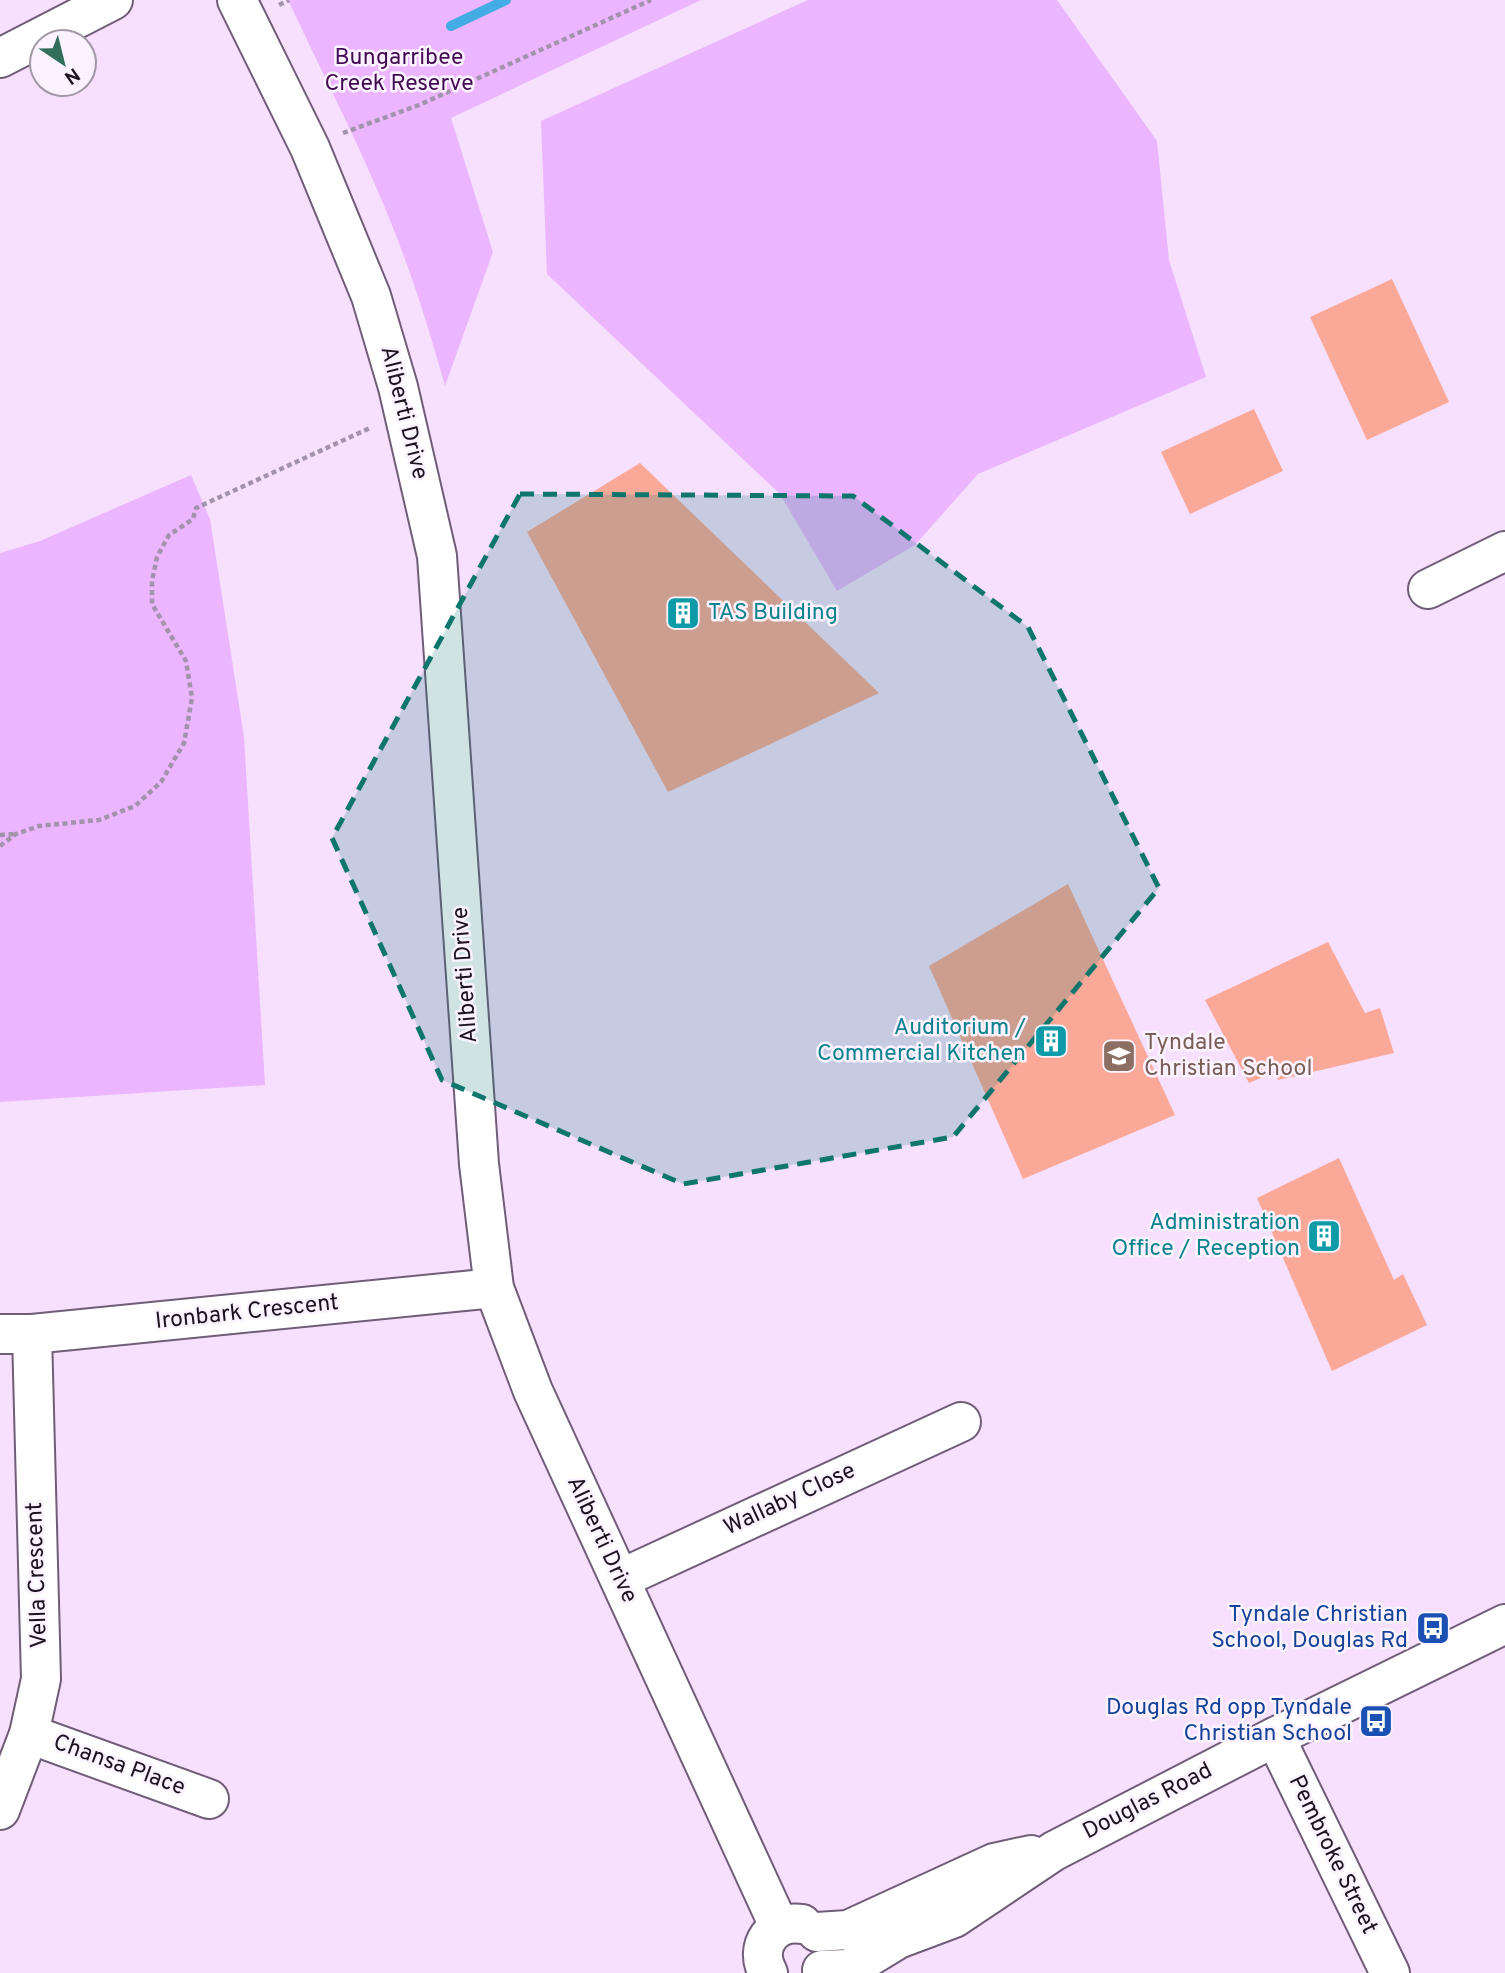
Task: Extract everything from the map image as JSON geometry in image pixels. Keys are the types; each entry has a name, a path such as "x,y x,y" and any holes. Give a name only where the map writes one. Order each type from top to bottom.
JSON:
{"street":[{"path":"0,58 113,0"},
{"name":"Aliberti Drive","path":"237,0 310,148 371,296 398,387 437,556 479,1164 494,1288 533,1391 620,1579 761,1957"},
{"path":"1428,589 1505,551"},
{"name":"Ironbark Crescent","path":"16,1334 494,1288"},
{"name":"Vella Crescent","path":"0,1810 29,1734 41,1679 16,1334"},
{"name":"Wallaby Close","path":"620,1579 961,1422"},
{"name":"Douglas Road","path":"821,1972 849,1969 898,1939 954,1918 1054,1851 1505,1623"},
{"name":"Chansa Place","path":"29,1734 209,1799"},
{"name":"Pembroke Street","path":"1275,1737 1390,1973"},
{"name":"Douglas Road","path":"817,1933 848,1930 994,1863 1054,1851"},
{"name":"Douglas Road","path":"761,1957 789,1923 799,1923 817,1933 823,1941 826,1961 821,1972"}],"path":[{"path":"340,134 430,100 651,0"},
{"path":"0,835 16,834 39,826 99,820 135,806 161,782 184,743 192,698 186,662 152,604 152,581 157,557 169,535 193,519 196,508 371,427 367,418"},
{"path":"0,846 16,834"}],"highlighted area":[{"path":"520,494 853,496 1028,627 1159,888 953,1137 683,1184 442,1080 332,838"}],"green space":[{"name":"Bungarribee Creek Reserve","path":"288,0 701,0 451,118 493,252 445,386 417,293 385,208"},
{"path":"808,0 1057,0 1157,141 1169,260 1206,377 978,474 915,545 837,591 780,494 547,274 541,121"},
{"path":"191,475 210,519 244,737 265,1085 0,1102 0,553 40,541"}],"building":[{"path":"1392,279 1449,402 1367,440 1310,317"},
{"path":"1254,409 1283,471 1190,514 1161,452"},
{"name":"TAS Building","path":"640,463 879,693 668,792 527,532"},
{"name":"Auditorium / Commercial Kitchen","path":"1068,884 1175,1115 1023,1179 929,966"},
{"path":"1328,942 1365,1013 1380,1008 1394,1053 1278,1080 1275,1072 1249,1083 1205,1000"},
{"name":"Administration Office / Reception","path":"1339,1158 1394,1280 1403,1274 1427,1325 1332,1371 1257,1198"}],"waterway":[{"path":"451,26 506,0"}],"place":[{"name":"TAS Building","path":"683,613"},
{"name":"Auditorium / Commercial Kitchen","path":"1051,1041"},
{"name":"Tyndale Christian School","path":"1119,1056"},
{"name":"Administration Office / Reception","path":"1324,1236"},
{"name":"Tyndale Christian School, Douglas Rd","path":"1433,1628"},
{"name":"Douglas Rd opp Tyndale Christian School","path":"1376,1721"}]}
